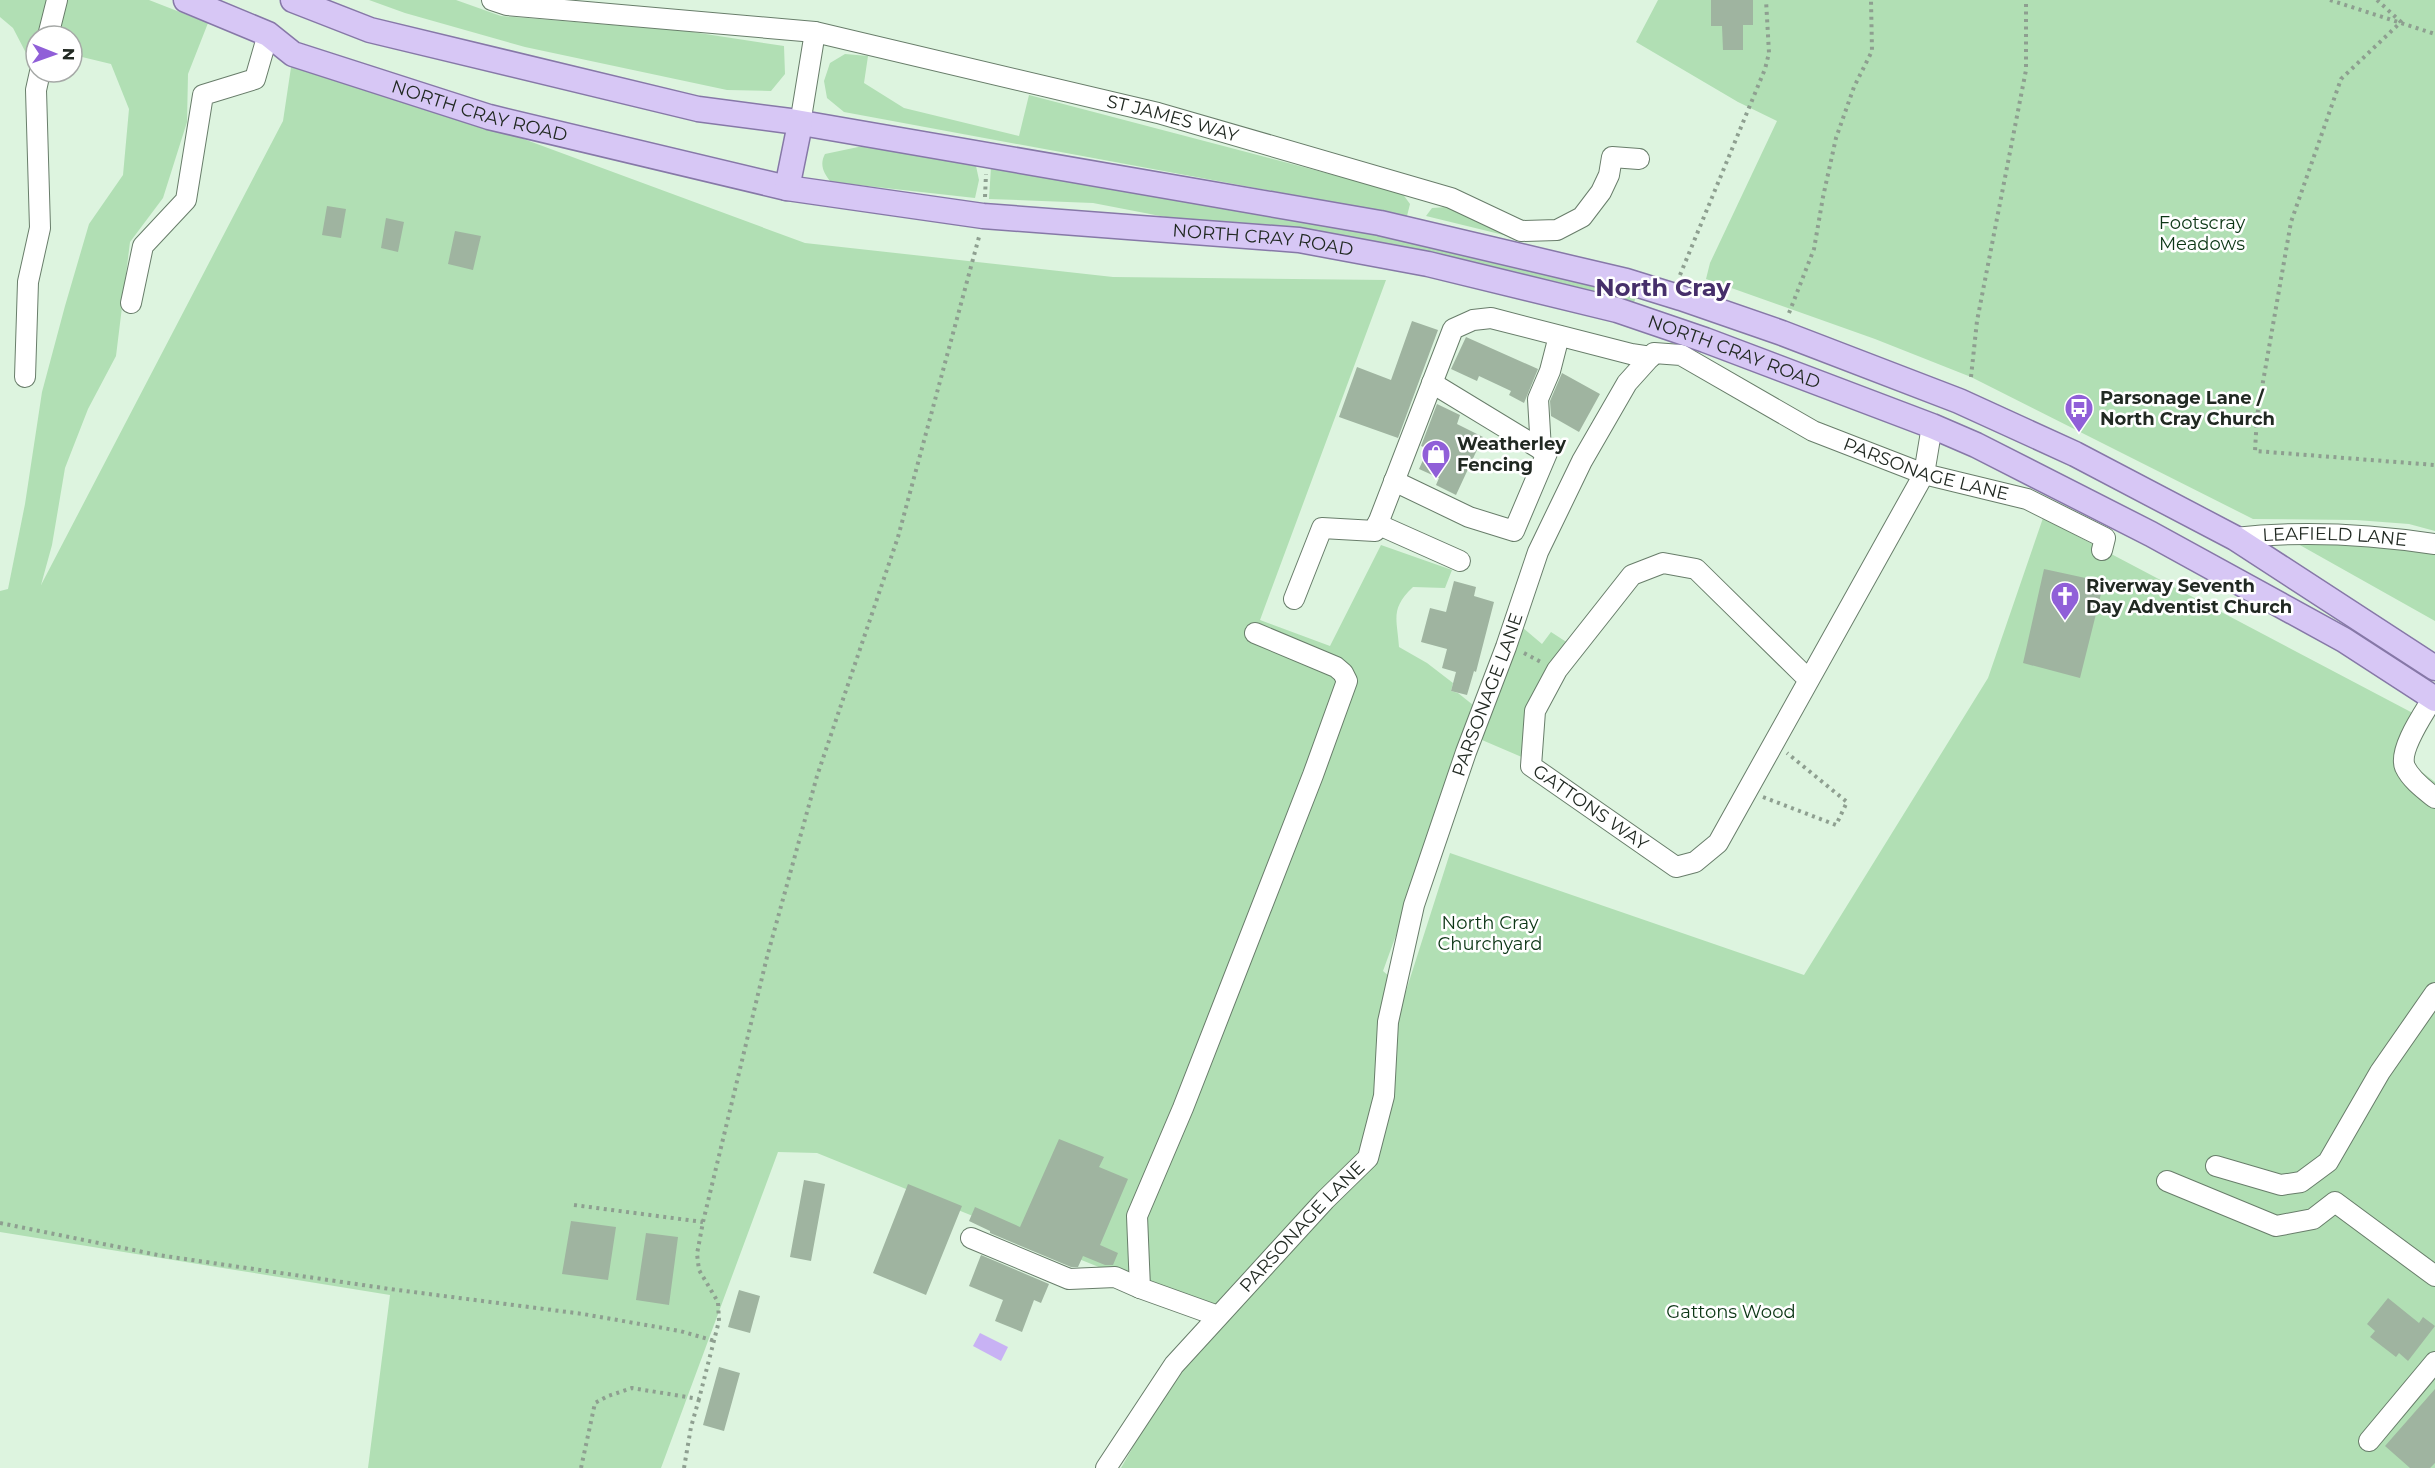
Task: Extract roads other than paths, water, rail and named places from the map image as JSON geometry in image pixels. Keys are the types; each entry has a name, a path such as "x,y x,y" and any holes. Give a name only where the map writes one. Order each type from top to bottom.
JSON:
{"main road":[{"name":"NORTH CRAY ROAD","path":"186,0 268,34 293,54 489,117 787,188 983,216 1299,240 1428,264 1617,310 1705,340 1932,426 1976,445 2151,534 2344,640 2434,699"},
{"name":"NORTH CRAY ROAD","path":"293,0 370,30 698,109 800,124 1380,223 1626,281 1782,333 1959,401 2075,454 2235,538 2435,668"},
{"path":"787,188 800,124"}],"street":[{"path":"51,24 57,0"},
{"name":"ST JAMES WAY","path":"492,0 507,5 816,32 1158,113 1450,198 1521,231 1557,230 1582,217 1601,192 1609,175 1611,149 1639,159"},
{"path":"800,124 816,32"},
{"path":"130,303 143,246 186,200 203,95 255,79 268,34"},
{"path":"25,377 28,282 40,228 37,84"},
{"path":"1294,599 1322,528 1375,531 1453,329 1473,320 1491,318 1651,357"},
{"path":"1541,450 1538,399 1550,371 1560,336"},
{"name":"PARSONAGE LANE","path":"1106,1468 1174,1365 1325,1200 1368,1158 1384,1096 1388,1023 1414,905 1466,752 1538,552 1581,461 1627,383 1654,353 1681,355 1813,432 1924,474 2027,499 2105,538 2102,550"},
{"path":"1394,481 1470,517 1514,531 1547,453 1432,383"},
{"name":"GATTONS WAY","path":"1808,680 1696,569 1663,563 1632,575 1557,670 1535,711 1531,766 1676,867 1695,862 1718,843 1924,474 1932,426"},
{"path":"1377,524 1460,561"},
{"name":"LEAFIELD LANE","path":"2235,538 2280,533 2327,532 2391,537 2435,544"},
{"path":"1140,1288 1137,1216 1184,1108 1347,681 1336,667 1255,633"},
{"path":"2434,699 2416,728 2404,759 2404,766 2410,775 2435,798"},
{"path":"2217,1166 2281,1185 2301,1182 2328,1162 2380,1071 2435,993"},
{"path":"2166,1181 2276,1226 2313,1219 2335,1202 2435,1276"},
{"path":"971,1238 1070,1278 1115,1277 1218,1316"},
{"path":"2369,1441 2435,1362"}],"place":[{"name":"Parsonage Lane / North Cray Church","path":"2079,434"},
{"name":"Weatherley Fencing","path":"1436,480"},
{"name":"Riverway Seventh Day Adventist Church","path":"2065,622"}],"district":[{"name":"North Cray","path":"1663,288"}],"park label":[{"name":"Footscray Meadows","path":"2202,233"},
{"name":"North Cray Churchyard","path":"1490,933"},
{"name":"Gattons Wood","path":"1731,1312"}]}
